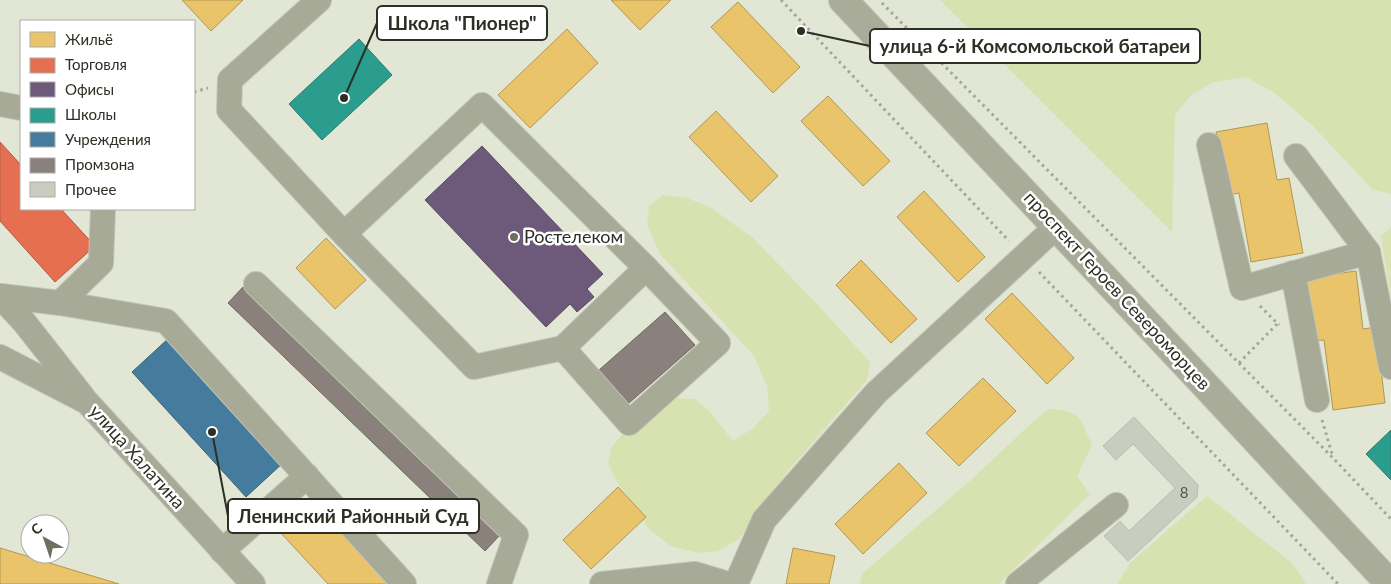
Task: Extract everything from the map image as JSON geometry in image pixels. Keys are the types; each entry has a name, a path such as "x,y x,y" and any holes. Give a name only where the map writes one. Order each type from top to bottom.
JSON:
{"main road":[{"name":"проспект Героев Североморцев","path":"842,0 1057,226 1390,584"}],"street":[{"path":"318,0 230,80 229,110 344,234 474,367 563,348 646,268"},
{"path":"0,104 20,108"},
{"path":"344,234 482,105 646,268 718,344 629,423 563,348"},
{"path":"1209,145 1242,288 1368,252"},
{"path":"1296,156 1368,252 1391,367"},
{"path":"60,303 101,263 103,210"},
{"path":"736,584 764,520 876,393 1057,226"},
{"path":"1294,273 1316,400"},
{"path":"256,284 516,535 499,584"},
{"path":"0,296 60,303 166,321 404,584"},
{"path":"0,296 24,322 87,402"},
{"name":"улица Халатина","path":"0,358 87,402 253,584"},
{"path":"222,551 307,476"},
{"path":"1018,584 1116,506"},
{"path":"602,584 695,574 728,584"}],"path":[{"path":"780,0 1338,584"},
{"path":"879,0 1333,458 1391,519"},
{"path":"1270,316 1284,330"},
{"path":"1239,363 1278,324"},
{"path":"1316,400 1333,458"}],"green space":[{"path":"940,0 1391,0 1391,194 1373,190 1312,125 1273,92 1246,77 1214,82 1191,95 1175,115 1172,232"},
{"path":"663,195 687,198 710,207 753,238 870,362 867,380 787,472 739,539 718,551 698,553 671,546 649,529 620,487 608,464 611,448 629,426 677,398 695,399 710,412 733,441 753,428 769,411 767,386 754,356 660,254 647,225 649,206"},
{"path":"1391,227 1391,298 1381,236"},
{"path":"1048,409 1067,411 1073,414 1078,417 1085,428 1092,445 1077,476 1090,494 999,584 860,584 862,574 973,478"},
{"path":"1207,496 1293,564 1306,584 1117,584 1131,562"}],"building: Жильё":[{"path":"182,0 243,0 211,31"},
{"path":"611,0 671,0 640,30"},
{"path":"738,2 800,67 773,93 711,27"},
{"path":"567,29 598,63 530,128 498,95"},
{"path":"828,96 890,161 863,186 801,121"},
{"path":"716,111 778,176 751,202 689,137"},
{"path":"1267,123 1277,180 1289,178 1303,253 1251,262 1239,193 1228,195 1216,132"},
{"path":"924,191 985,257 958,282 897,217"},
{"path":"326,238 366,280 335,309 296,268"},
{"path":"861,260 917,319 891,343 836,285"},
{"path":"1356,271 1363,329 1376,327 1385,403 1333,410 1324,340 1313,341 1306,278"},
{"path":"1012,293 1074,358 1047,384 985,319"},
{"path":"983,378 1016,411 959,466 926,433"},
{"path":"899,463 927,493 863,554 835,524"},
{"path":"618,487 646,517 591,569 563,540"},
{"path":"317,498 395,584 328,584 280,532"},
{"path":"0,548 20,554 20,564 53,564 119,584 0,584"},
{"path":"793,548 835,556 829,584 786,584"}],"building: Торговля":[{"path":"0,142 20,164 20,210 62,210 95,246 55,282 0,221"}],"building: Офисы":[{"name":"Ростелеком","path":"482,146 603,274 587,289 594,297 577,312 570,304 546,327 425,200"}],"building: Школы":[{"path":"359,39 392,75 322,140 289,104"},
{"path":"1391,430 1391,480 1366,454"}],"building: Учреждения":[{"path":"170,337 284,462 246,497 132,372"}],"building: Промзона":[{"path":"243,287 500,535 485,551 228,303"},
{"path":"665,312 695,345 629,403 599,370"}],"building: Прочее":[{"path":"1134,417 1198,485 1197,497 1128,561 1104,536 1120,521 1129,531 1175,488 1133,444 1116,460 1103,446"}],"place":[{"name":"улица 6-й Комсомольской батареи","path":"801,31"},
{"name":"Школа \"Пионер\"","path":"344,98"},
{"name":"Ростелеком","path":"514,237"},
{"name":"Ленинский Районный Суд","path":"212,432"}]}
